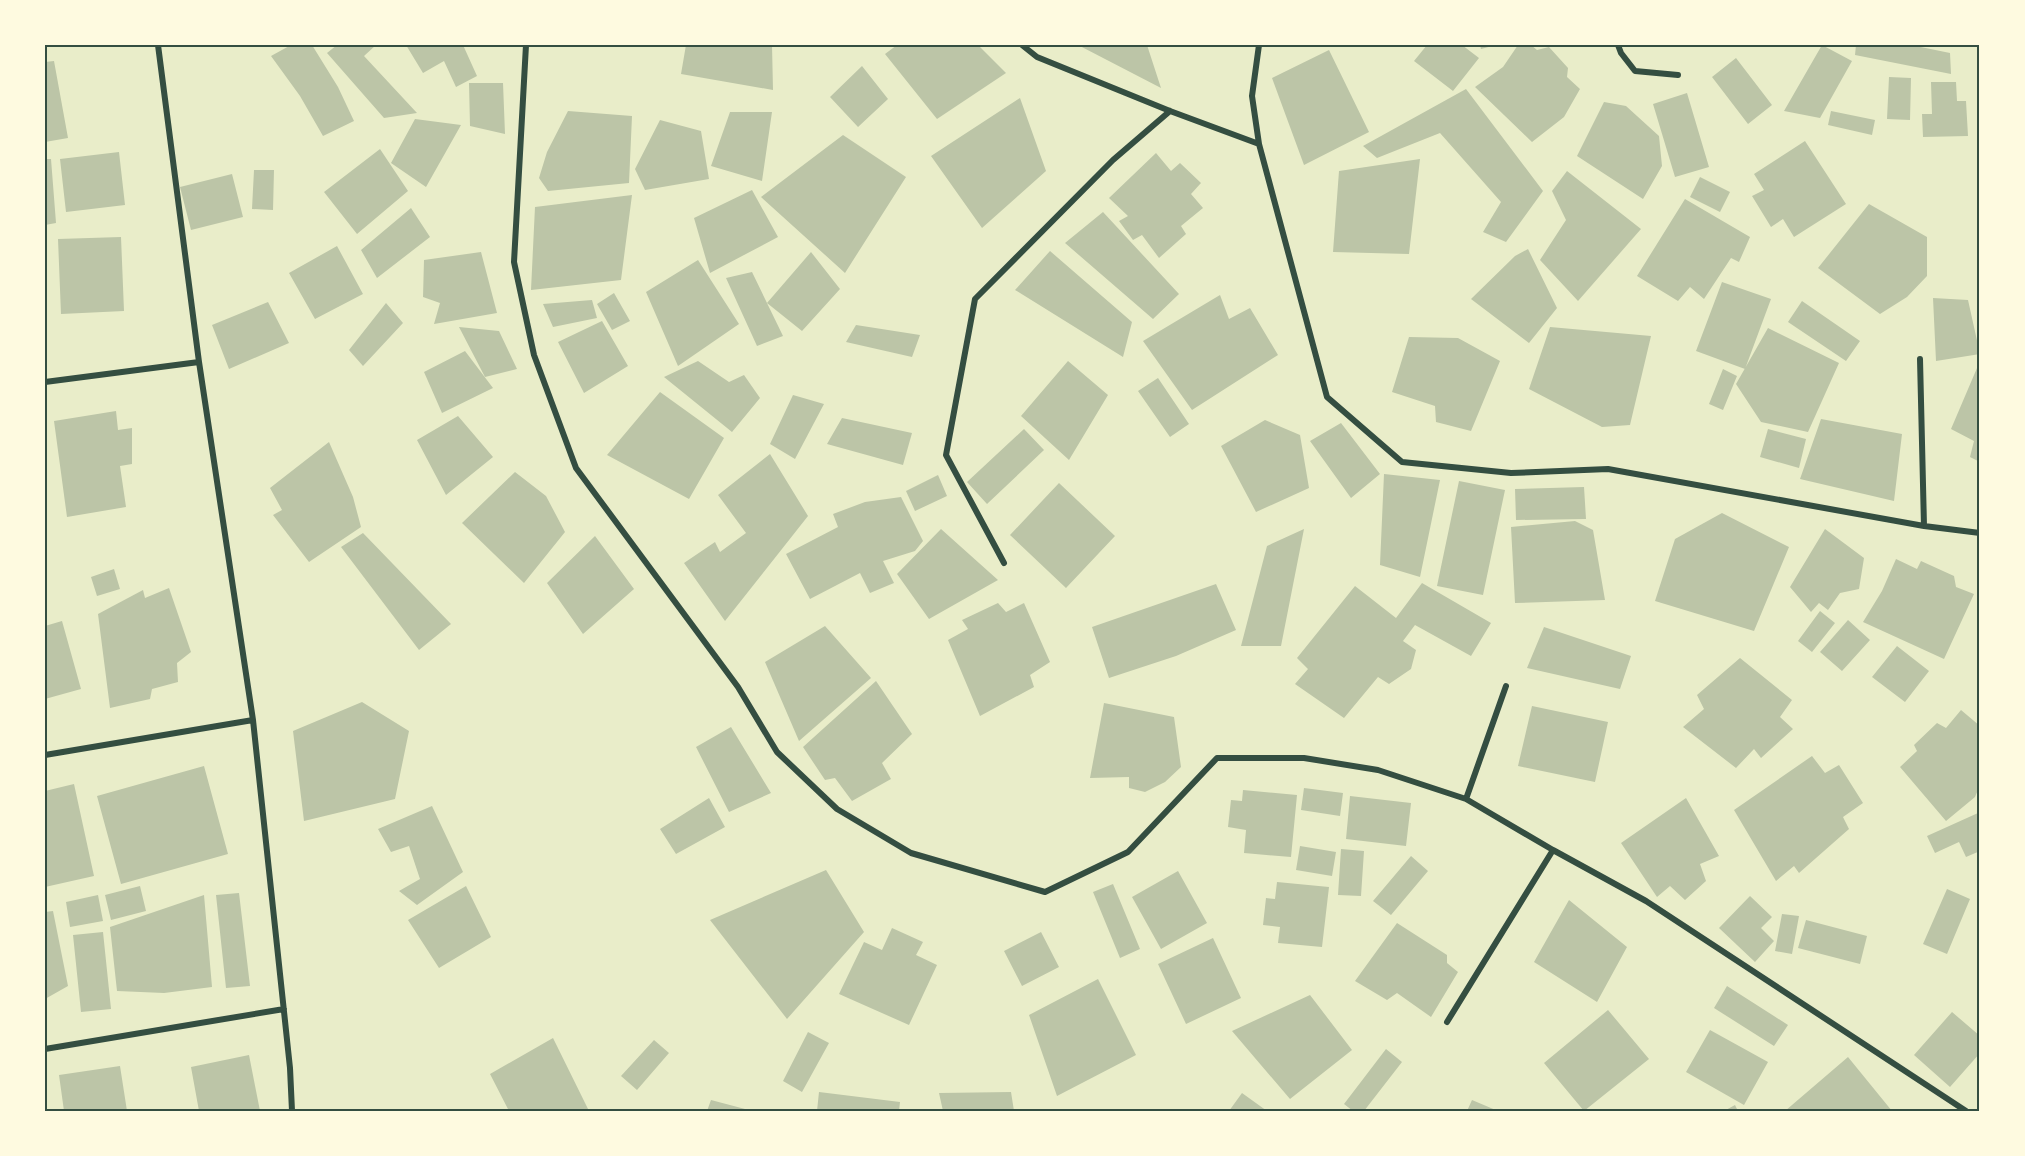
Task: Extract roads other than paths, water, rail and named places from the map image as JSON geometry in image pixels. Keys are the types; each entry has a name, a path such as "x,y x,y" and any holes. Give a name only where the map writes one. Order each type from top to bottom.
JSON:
{"street":[{"path":"158,45 199,362 253,720 284,1009 292,1111"},
{"path":"526,45 514,262 534,354 576,468 738,687 777,752 837,809 911,853 1045,892 1128,852 1217,758 1304,758 1367,768 1466,799 1646,901 1966,1111"},
{"path":"1022,45 1037,57 1259,144"},
{"path":"1259,45 1252,96 1259,144 1327,397 1402,462 1511,473 1608,469 1980,533"},
{"path":"1618,45 1620,52 1635,71 1678,75"},
{"path":"1004,563 946,455 975,299 1113,160 1170,111"},
{"path":"1920,359 1923,525"},
{"path":"45,382 199,362"},
{"path":"1466,799 1506,686"},
{"path":"45,755 253,720"},
{"path":"1447,1022 1553,850"},
{"path":"45,1048 284,1009"}]}
